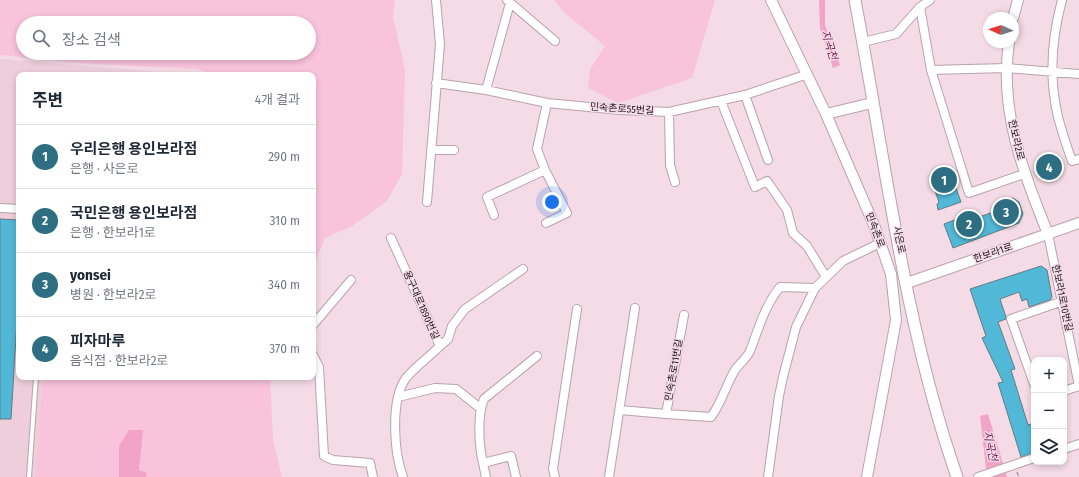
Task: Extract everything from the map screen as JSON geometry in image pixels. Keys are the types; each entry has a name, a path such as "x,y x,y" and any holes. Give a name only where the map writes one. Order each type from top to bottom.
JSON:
{"main road":[{"name":"사은로","path":"855,0 872,103 923,363 939,425 957,477"}],"street":[{"path":"427,202 440,44 436,0"},
{"name":"민속촌로","path":"770,0 826,114 880,243 891,274 896,320 867,477"},
{"path":"863,42 896,34 920,7 930,0"},
{"path":"1015,12 1018,0"},
{"path":"1062,0 1055,25 1053,72 1058,116 1072,162 1079,159"},
{"path":"486,90 508,2 555,41"},
{"path":"920,7 932,70 969,194 1024,174"},
{"name":"한보라2로","path":"1008,48 1006,68 1010,111 1016,149 1024,174 1048,234"},
{"path":"932,70 1006,68 1079,74"},
{"name":"민속촌로55번길","path":"436,83 486,90 547,103 620,110 669,112 746,96 806,75"},
{"path":"746,96 768,160"},
{"path":"721,101 755,187 767,181 787,210 793,233 807,246 826,278"},
{"path":"546,223 567,213 545,170 537,149 547,103"},
{"path":"826,114 872,103"},
{"path":"669,112 670,165 675,182"},
{"path":"431,150 454,150"},
{"path":"494,215 487,196 545,170"},
{"path":"0,208 16,209"},
{"name":"한보라1로","path":"907,283 1079,223"},
{"name":"한보라1로10번길","path":"1048,234 1063,301 1079,386"},
{"name":"용구대로1890번길","path":"391,238 440,346 406,379 398,396 395,442 398,463 403,477"},
{"path":"768,477 779,396 796,327 815,288 843,261 880,243"},
{"path":"440,346 448,340 452,326 464,309 523,269"},
{"path":"316,321 351,280"},
{"name":"민속촌로11번길","path":"684,315 666,414 711,417 718,407 735,371 750,353 765,310 774,295 780,288 815,288"},
{"path":"1031,376 1011,319 1063,301"},
{"path":"609,477 635,308"},
{"path":"554,477 553,469 577,309"},
{"path":"486,477 481,455 480,408 484,399 537,356"},
{"path":"316,360 319,367 324,456 333,460 370,463 373,477"},
{"path":"1067,390 1079,386"},
{"path":"398,396 435,388 456,389 480,408"},
{"path":"620,410 666,414"},
{"path":"1067,448 1079,444"},
{"path":"483,464 510,456 516,477"},
{"path":"978,477 1031,459"}],"lane":[{"path":"29,477 36,380"}],"shaded area":[{"path":"0,0 395,0 393,17 405,70 402,174 387,201 352,226 325,238 316,260 316,72 204,72 197,69 78,63 49,60 316,60 316,16 16,16 16,57 0,55"},
{"path":"554,0 715,0 692,78 618,103 588,88 590,69 605,46 565,13"},
{"path":"0,59 159,72 16,72 16,380 158,380 155,477 0,477"},
{"path":"43,380 270,380 273,440 282,477 36,477"}],"water":[{"name":"지곡천","path":"819,0 825,0 825,25 840,65 833,68 820,28"},
{"name":"지곡천","path":"988,414 1007,477 987,477 980,416"},
{"path":"129,430 143,430 139,470 147,473 146,477 119,477 119,446"}],"building":[{"path":"949,169 961,202 938,210 937,204 939,202 930,177"},
{"path":"1013,198 1019,202 1023,214 1019,223 953,248 944,224 960,218 962,223 1005,208 1002,202"},
{"path":"0,219 16,220 16,336 11,419 0,419"},
{"path":"1041,266 1047,270 1052,297 1050,300 1029,307 1027,299 1022,301 1019,292 1000,299 1006,319 998,322 1015,369 1011,370 1028,425 1031,424 1031,454 1021,457 998,383 1003,382 982,338 986,336 970,289"}],"place":[{"name":"피자마루","path":"1049,167"},
{"name":"우리은행 용인보라점","path":"944,180"},
{"name":"yonsei","path":"1006,212"},
{"name":"국민은행 용인보라점","path":"969,224"}]}
